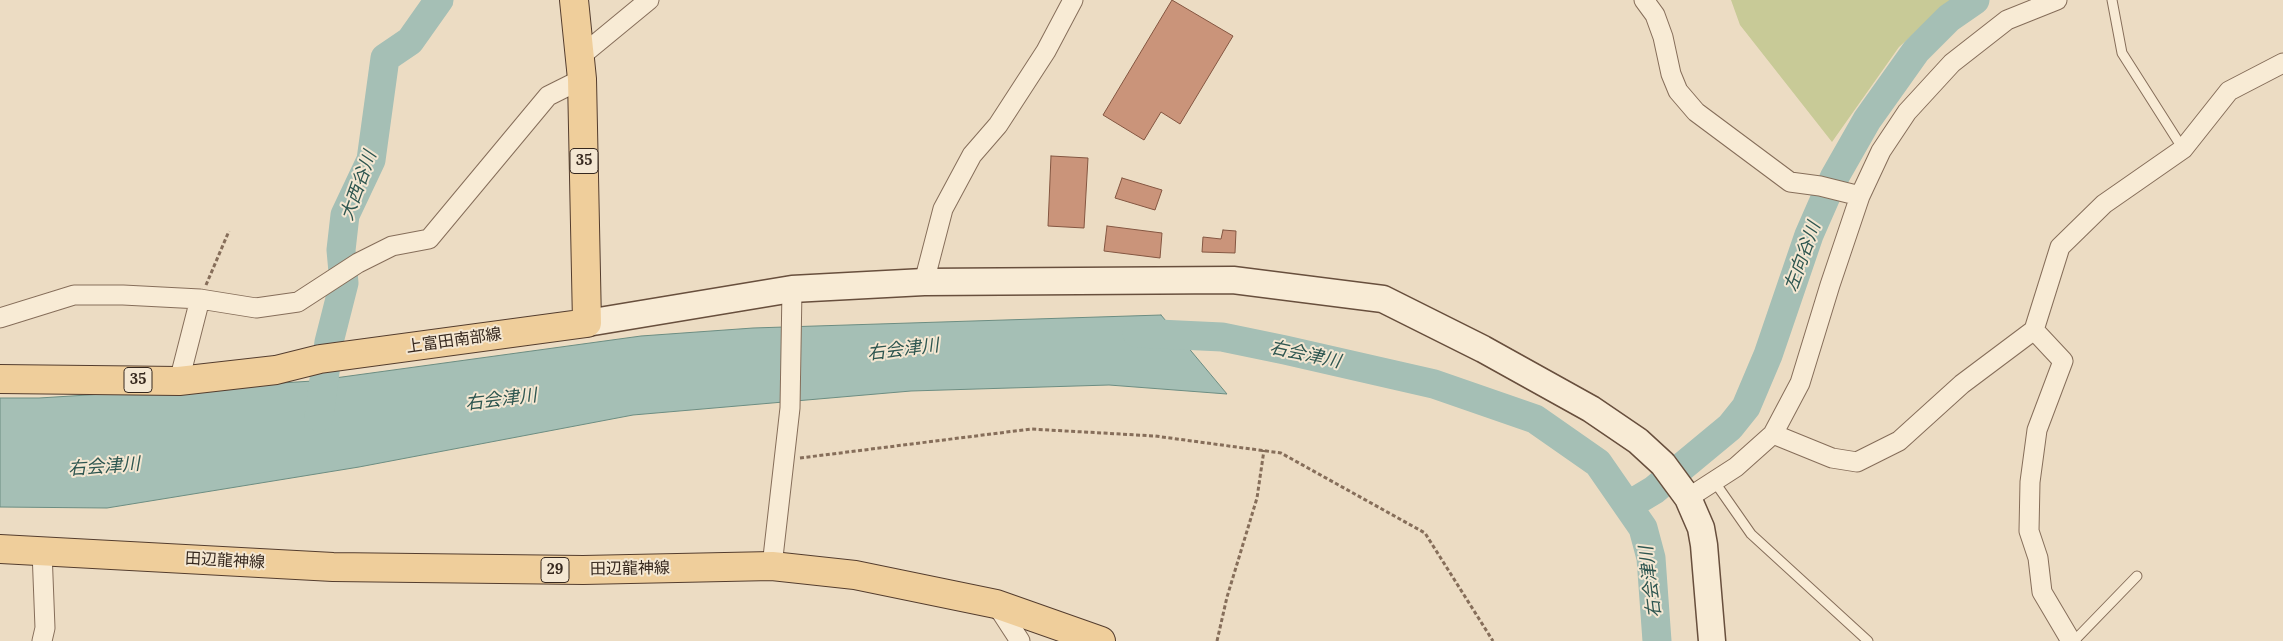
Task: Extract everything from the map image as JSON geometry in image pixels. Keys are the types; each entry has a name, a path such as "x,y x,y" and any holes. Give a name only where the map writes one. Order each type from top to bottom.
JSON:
{"main road":[{"name":"35","path":"574,0 582,68 587,323"},
{"name":"上富田南部線","path":"0,379 179,381 276,370 326,359 587,323"},
{"name":"田辺龍神線","path":"0,549 333,567 582,570 772,566 854,575 996,604 1101,641"}],"street":[{"path":"0,318 74,295 123,295 200,299 256,308 298,302 358,263 392,246 429,239 548,96 582,68 649,0"},
{"path":"924,282 943,208 972,155 998,125 1046,51 1073,0"},
{"path":"1644,0 1655,15 1663,37 1671,74 1678,91 1696,112 1790,182 1820,186 1860,196"},
{"path":"1685,495 1714,481 1736,466 1773,434 1800,383 1860,196 1881,151 1907,112 1952,63 2007,20 2057,0"},
{"path":"1773,434 1832,458 1857,462 1899,440 1962,384 2034,330 2060,247 2104,204 2183,148 2229,91 2283,62"},
{"path":"587,323 792,302 924,282 1233,280 1383,298 1483,349 1590,409 1638,441 1663,464 1685,495 1701,528 1712,641"},
{"path":"179,381 200,299"},
{"path":"772,566 790,408 792,302"},
{"path":"2034,330 2062,361 2038,430 2030,482 2029,531 2038,558 2042,592 2073,641"},
{"path":"42,551 45,628 42,641"},
{"path":"996,604 1020,641"}],"lane":[{"path":"2112,0 2122,53 2183,148"},
{"path":"1714,481 1750,534 1868,641"},
{"path":"2073,641 2136,576"}],"path":[{"path":"200,299 229,231"},
{"path":"784,460 1031,429 1155,436 1281,453 1425,533 1493,641"},
{"path":"1217,641 1227,597 1257,498 1264,450"}],"green space":[{"path":"1731,0 1951,0 1899,47 1832,142 1740,25"}],"water":[{"path":"1161,315 1227,394 1109,385 911,391 633,415 359,467 107,508 0,507 0,398 39,398 313,381 641,336 753,328"}],"building":[{"path":"1172,0 1233,36 1180,124 1161,112 1144,140 1103,115"},
{"path":"1051,156 1088,158 1084,228 1048,226"},
{"path":"1122,178 1162,190 1155,210 1115,198"},
{"path":"1107,226 1162,233 1160,258 1104,251"},
{"path":"1223,230 1236,231 1235,253 1202,252 1203,237 1221,239"}],"waterway":[{"name":"大西谷川","path":"319,417 329,342 344,283 341,250 345,215 371,160 385,58 410,41 439,0"},
{"name":"左向谷川","path":"1629,505 1654,490 1730,427 1746,407 1768,355 1809,235 1834,178 1867,120 1916,51 1949,18 1975,0"},
{"name":"右会津川","path":"1137,333 1222,337 1285,350 1434,384 1535,419 1598,463 1643,528 1651,558 1657,641"}]}
